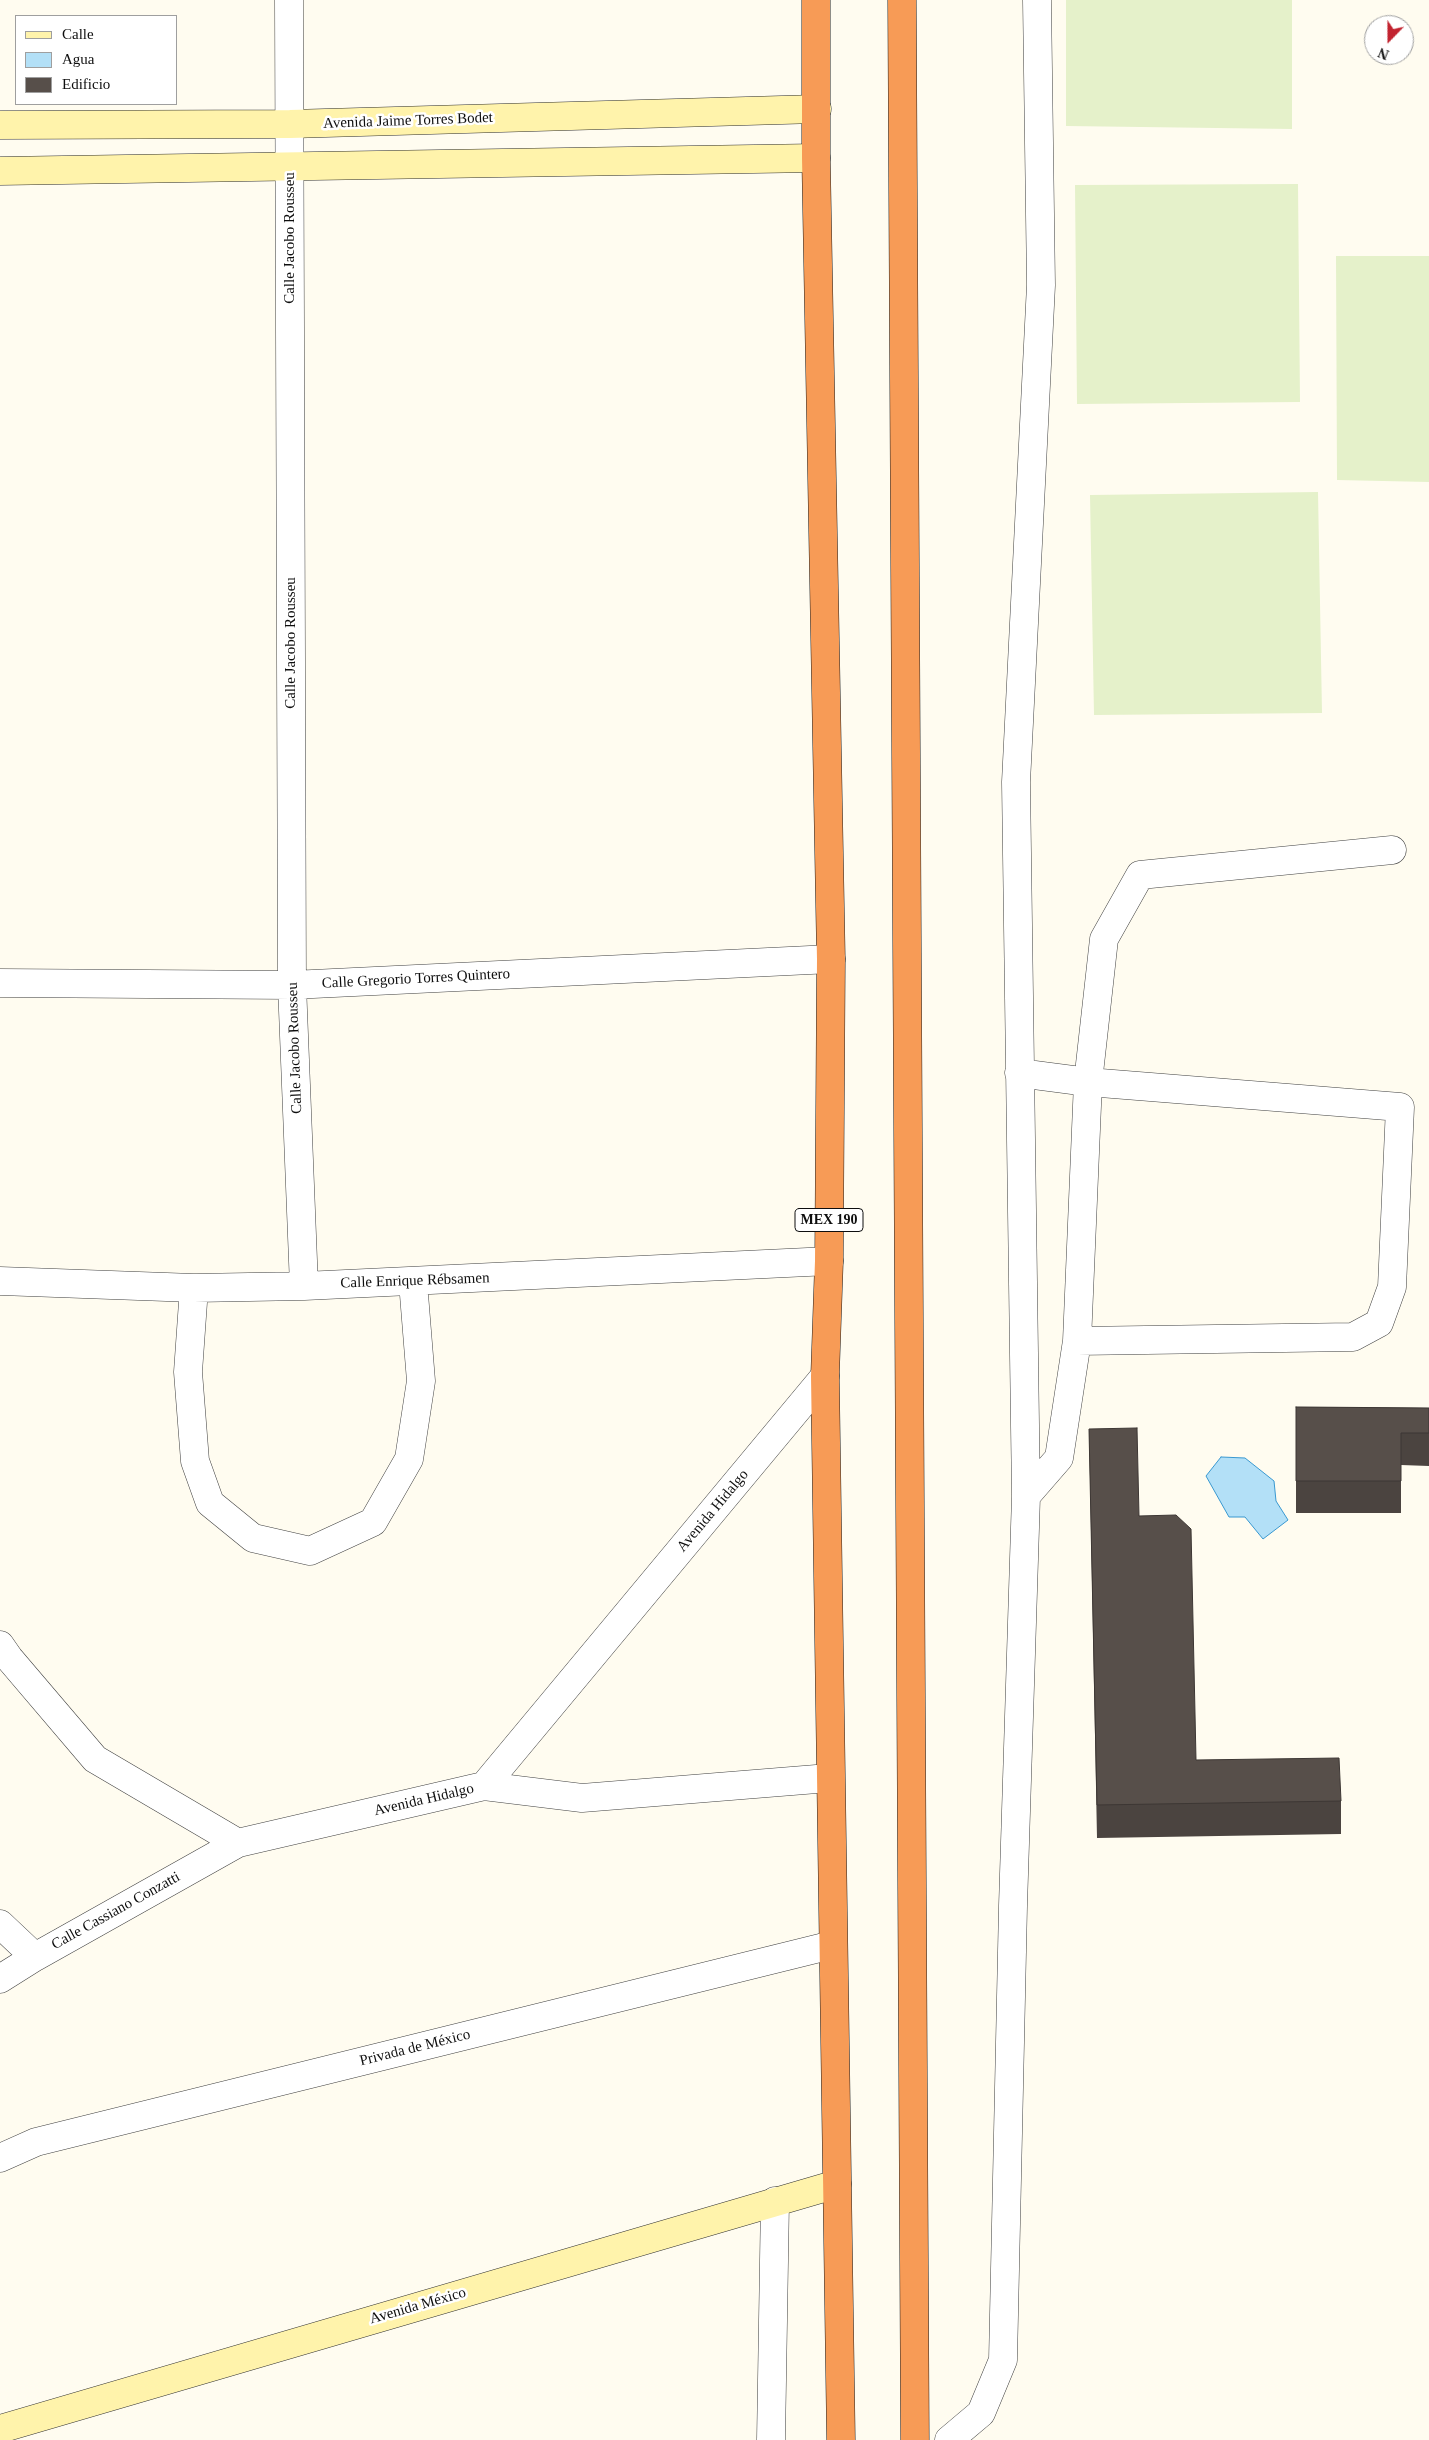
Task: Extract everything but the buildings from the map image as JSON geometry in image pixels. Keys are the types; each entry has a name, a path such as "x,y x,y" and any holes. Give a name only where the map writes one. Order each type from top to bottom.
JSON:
{"highway":[{"name":"MEX 190","path":"816,0 816,158 831,959 829,1261 825,1376 829,1778 841,2440"},
{"path":"902,0 914,2440"}],"street":[{"name":"Calle Jacobo Rousseu","path":"289,0 292,985 304,1286"},
{"path":"949,2440 981,2413 1003,2360 1013,1896 1026,1496 1016,782 1041,285 1037,0"},
{"name":"Avenida Jaime Torres Bodet","path":"0,125 290,124 817,109"},
{"path":"0,171 816,158"},
{"path":"1026,1496 1059,1458 1077,1341 1088,1082 1104,939 1140,875 1392,850"},
{"name":"Calle Gregorio Torres Quintero","path":"0,983 292,985 831,959"},
{"path":"1019,1073 1088,1082 1400,1106 1392,1287 1379,1323 1353,1337 1077,1341"},
{"name":"Calle Enrique Rébsamen","path":"0,1281 194,1288 304,1286 829,1261"},
{"path":"194,1288 188,1372 195,1461 210,1503 253,1538 310,1550 373,1522 409,1458 421,1381 412,1282"},
{"name":"Avenida Hidalgo","path":"238,1843 484,1786 825,1376"},
{"path":"0,1644 8,1658 96,1759 238,1843"},
{"path":"484,1786 582,1798 829,1778"},
{"name":"Calle Cassiano Conzatti","path":"0,1924 34,1956 238,1843"},
{"name":"Privada de México","path":"0,2158 46,2139 832,1945"},
{"path":"0,1979 34,1956"},
{"name":"Avenida México","path":"0,2429 836,2184"},
{"path":"771,2440 775,2201"}],"green space":[{"path":"1066,0 1292,0 1292,129 1066,126"},
{"path":"1298,184 1300,402 1077,404 1075,185"},
{"path":"1336,256 1429,256 1429,482 1337,480"},
{"path":"1318,492 1322,713 1094,715 1090,495"}],"water":[{"path":"1221,1457 1245,1458 1274,1481 1276,1501 1288,1520 1263,1539 1245,1517 1229,1517 1206,1476"}]}
